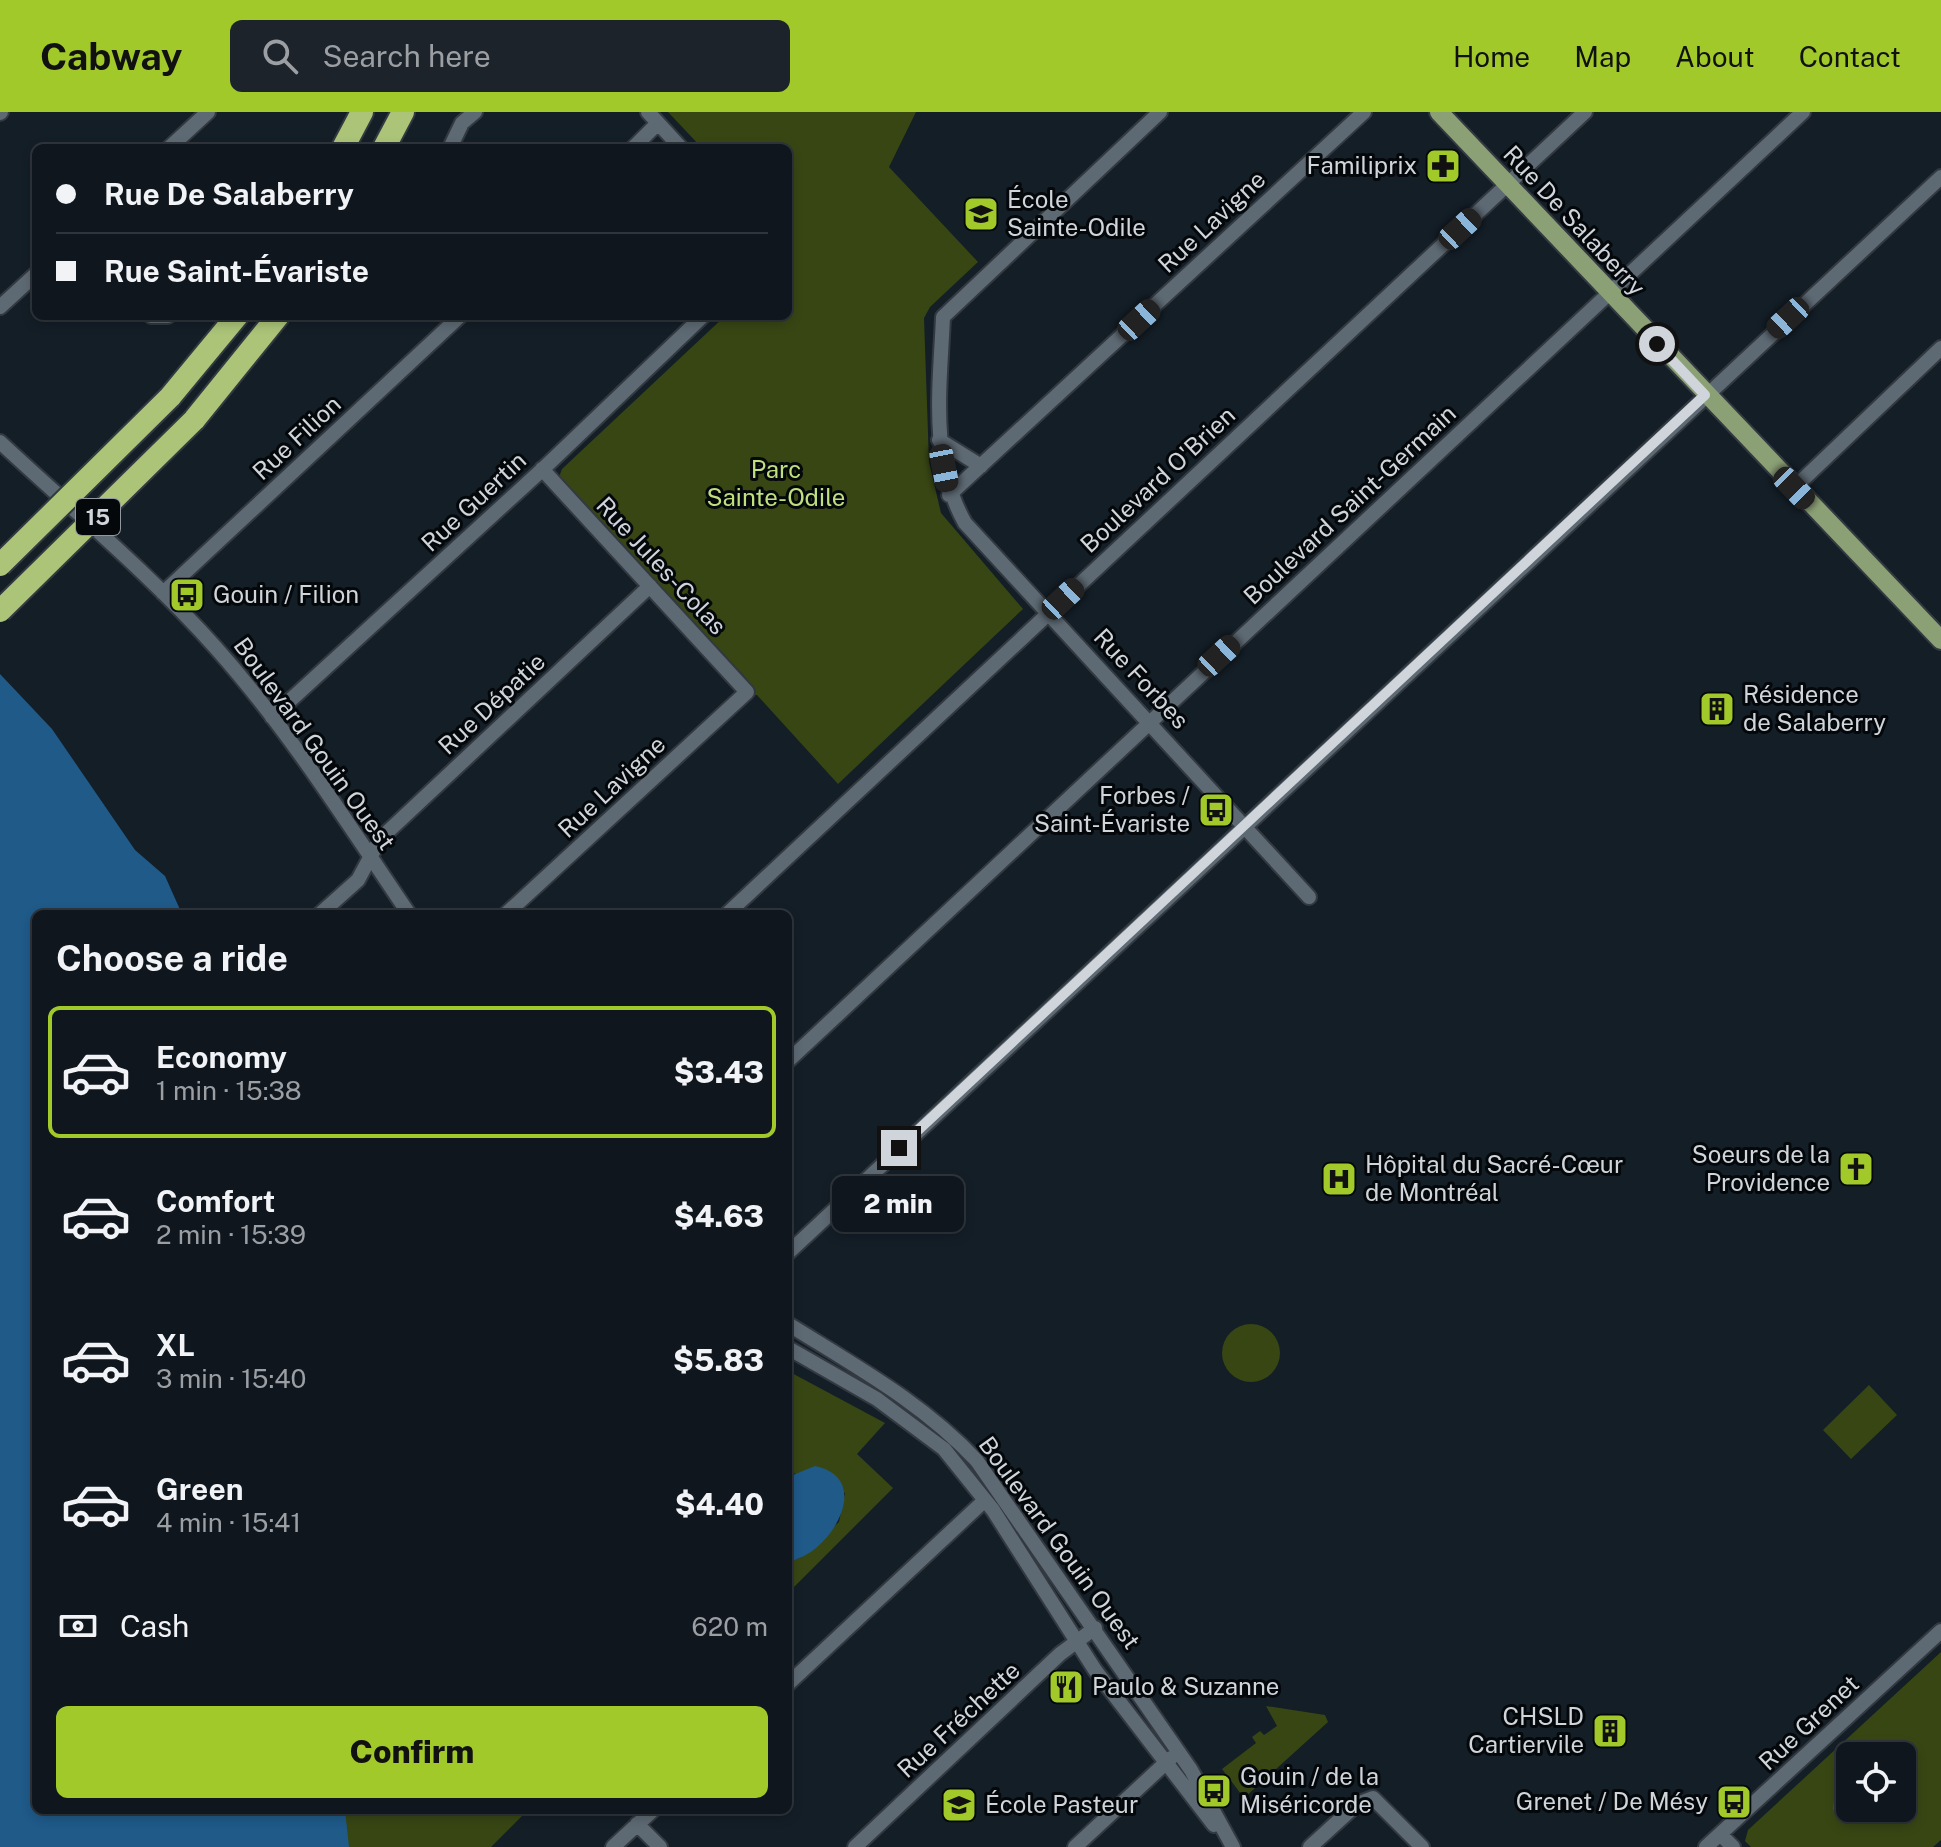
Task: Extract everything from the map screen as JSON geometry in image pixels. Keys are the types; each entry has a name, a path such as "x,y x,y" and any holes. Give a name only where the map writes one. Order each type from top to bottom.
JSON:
{"highway":[{"path":"345,144 362,112"},
{"path":"386,144 403,112"},
{"name":"15","path":"0,565 170,397 234,320"},
{"name":"15","path":"0,611 194,420 275,320"}],"main road":[{"name":"Rue De Salaberry","path":"1439,112 1941,640"}],"street":[{"path":"173,144 208,112"},
{"path":"452,144 462,123 475,112"},
{"name":"Rue Forbes","path":"1160,112 943,317 939,440 949,495 965,523 1309,897"},
{"name":"Rue Lavigne","path":"949,495 1364,112"},
{"name":"Boulevard O'Brien","path":"731,910 1585,112"},
{"name":"Boulevard Saint-Germain","path":"792,1057 1803,112"},
{"path":"636,144 653,118 677,144"},
{"path":"792,1249 1244,824 1941,177"},
{"path":"0,307 32,278"},
{"name":"Rue Filion","path":"163,593 456,320"},
{"name":"Rue Guertin","path":"272,717 699,320"},
{"path":"1794,488 1941,348"},
{"path":"939,440 981,466"},
{"name":"Boulevard Gouin Ouest","path":"0,442 163,593 218,650 272,717 406,910"},
{"name":"Rue Jules-Colas","path":"542,469 747,692"},
{"name":"Rue Dépatie","path":"324,910 358,880 380,839 650,586"},
{"name":"Rue Lavigne","path":"510,910 747,692"},
{"name":"Boulevard Gouin Ouest","path":"792,1326 902,1395 955,1438 997,1487 1178,1751 1232,1847"},
{"name":"Boulevard Gouin Ouest","path":"792,1350 869,1394 944,1449 985,1500 1077,1641 1165,1763 1232,1847"},
{"path":"792,1680 985,1500"},
{"name":"Rue Fréchette","path":"855,1847 1077,1641 1095,1628"},
{"name":"Rue Grenet","path":"1706,1847 1941,1631"},
{"path":"1075,1847 1178,1751"},
{"path":"1310,1847 1357,1804 1369,1798 1379,1801 1422,1847"},
{"path":"613,1847 648,1814"},
{"path":"637,1824 660,1847"},
{"path":"1720,1834 1733,1847"}],"green space":[{"name":"Parc Sainte-Odile","path":"668,112 916,112 889,167 978,262 930,307 924,318 929,462 941,513 1023,609 838,784 757,695 751,695 746,678 559,477 562,469 721,320 792,320 792,144 698,144"},
{"path":"1251,1324 1272,1332 1280,1353 1272,1374 1251,1382 1230,1374 1222,1353 1230,1332"},
{"path":"792,1373 885,1423 857,1454 893,1488 792,1589 792,1561 801,1557 839,1522 845,1493 792,1472"},
{"path":"1869,1385 1897,1415 1851,1459 1823,1430"},
{"path":"1941,1652 1941,1840 1933,1847 1751,1847 1745,1841 1748,1830 1836,1749 1836,1822 1916,1822 1916,1742 1843,1742"},
{"path":"1266,1706 1325,1715 1328,1722 1244,1798 1222,1769 1256,1743 1252,1737 1260,1731 1264,1735 1277,1726"},
{"path":"328,1814 524,1814 491,1847 332,1847"}],"water":[{"path":"0,674 52,729 135,850 165,876 180,910 32,910 32,1814 345,1814 349,1847 0,1847"},
{"path":"815,1466 830,1471 844,1490 844,1502 841,1515 826,1538 806,1555 792,1561 792,1475"},
{"path":"1836,1791 1836,1814 1833,1809"}],"place":[{"name":"Familiprix","path":"1443,166"},
{"name":"École Sainte-Odile","path":"981,214"},
{"name":"Gouin / Filion","path":"187,595"},
{"name":"Résidence de Salaberry","path":"1717,709"},
{"name":"Forbes / Saint-Évariste","path":"1216,810"},
{"name":"Soeurs de la Providence","path":"1856,1169"},
{"name":"Hôpital du Sacré-Cœur de Montréal","path":"1339,1179"},
{"name":"Paulo & Suzanne","path":"1066,1687"},
{"name":"CHSLD Cartiervile","path":"1610,1731"},
{"name":"Gouin / de la Miséricorde","path":"1214,1791"},
{"name":"Grenet / De Mésy","path":"1734,1802"},
{"name":"École Pasteur","path":"959,1805"}],"route":[{"path":"899,1148 1705,395 1657,344"}]}
